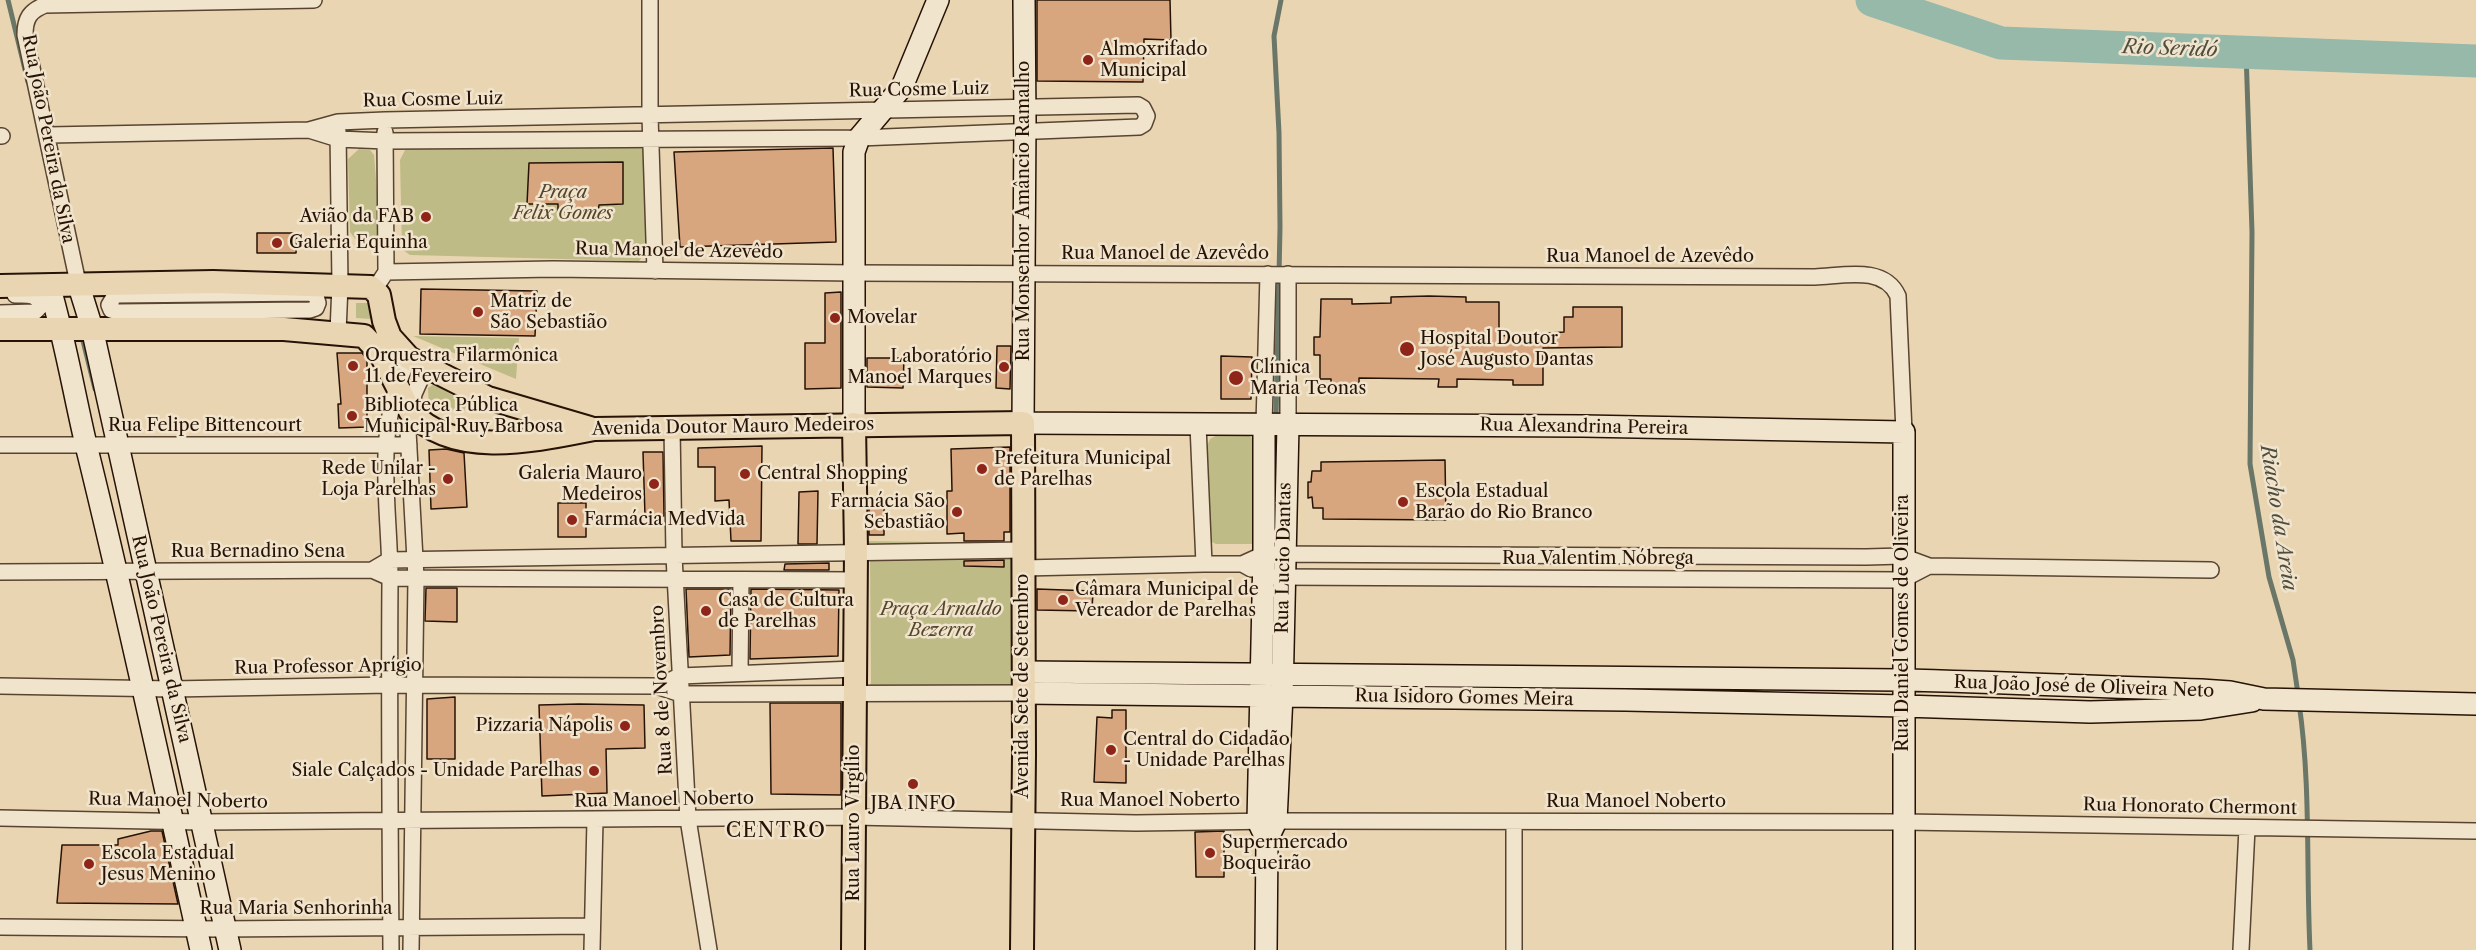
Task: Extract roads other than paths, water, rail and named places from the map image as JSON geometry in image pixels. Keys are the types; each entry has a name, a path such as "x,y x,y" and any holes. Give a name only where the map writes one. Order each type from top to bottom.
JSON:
{"main road":[{"path":"0,286 213,282 371,287 380,281"},
{"path":"380,281 384,321 394,344 418,362 488,398 594,429"},
{"path":"0,329 284,328 364,336 384,321"},
{"name":"Avenida Doutor Mauro Medeiros","path":"364,336 375,346 410,411 422,422 441,432 476,441 539,440 594,429 1023,423"},
{"name":"Avenida Sete de Setembro","path":"1022,950 1023,423"},
{"name":"Rua Lauro Virgílio","path":"853,950 856,580 854,424"}],"street":[{"name":"Rua João Pereira da Silva","path":"230,950 92,328 78,284 49,135 26,34 26,23 29,15 45,5 314,0"},
{"path":"650,0 654,271"},
{"path":"854,424 852,170 854,152 859,138 902,87 938,0"},
{"name":"Rua Monsenhor Amâncio Ramalho","path":"1023,423 1024,0"},
{"name":"Rua Cosme Luiz","path":"49,135 309,130 338,122 385,120 1138,105 1143,108 1147,116 1144,124 1139,127 859,138 386,141 338,139 309,130"},
{"path":"380,281 385,120"},
{"path":"338,122 340,285 338,332"},
{"name":"Rua Manoel de Azevêdo","path":"380,281 553,269 854,273 1815,277 1864,275 1884,279 1895,289 1898,296"},
{"name":"Rua Lucio Dantas","path":"1268,274 1264,425 1274,554"},
{"name":"Rua Lucio Dantas","path":"1266,950 1273,576 1288,425 1288,274"},
{"name":"Rua João Pereira da Silva","path":"49,285 62,329 86,445 118,572 201,950"},
{"path":"310,293 316,296 318,303 316,308 310,310 118,312 111,310 109,305 115,295 310,293"},
{"path":"0,295 30,295 41,303 35,312 0,313"},
{"name":"Rua Daniel Gomes de Oliveira","path":"1898,296 1904,432 1902,556 1904,950"},
{"path":"391,950 390,578 384,446 397,385 418,362"},
{"path":"411,950 416,560 409,445 410,411 418,362"},
{"name":"Rua Alexandrina Pereira","path":"1023,423 1571,426 1904,432"},
{"path":"1198,425 1204,564"},
{"name":"Rua 8 de Novembro","path":"672,427 674,556 688,819 709,950"},
{"name":"Rua Felipe Bittencourt","path":"0,445 409,445"},
{"path":"389,560 856,553 1242,564 1274,554"},
{"path":"676,580 686,561 700,556 856,553"},
{"name":"Rua Valentim Nóbrega","path":"1274,554 1902,556 1929,566 2211,570"},
{"name":"Rua Bernadino Sena","path":"372,570 389,560"},
{"path":"1242,564 1273,576"},
{"name":"Rua Valentim Nóbrega","path":"1273,576 1902,580 1929,566"},
{"name":"Rua Bernadino Sena","path":"0,572 372,570 390,578 856,580"},
{"path":"740,672 741,580"},
{"name":"Rua Professor Aprígio","path":"656,686 680,676 854,669"},
{"path":"1492,700 1493,676"},
{"name":"Rua Isidoro Gomes Meira","path":"1272,686 1493,676 1904,680"},
{"path":"1626,677 1626,700"},
{"name":"Rua João José de Oliveira Neto","path":"1904,680 2201,690 2230,692 2264,699 2476,704"},
{"name":"Rua Isidoro Gomes Meira","path":"1024,683 1272,686 1492,700 1626,700 1904,706"},
{"name":"Rua Professor Aprígio","path":"0,686 172,689 389,685 656,686 681,694 855,695 1024,683"},
{"name":"Rua João José de Oliveira Neto","path":"1904,706 2090,712 2201,709 2264,699"},
{"name":"Rua Manoel Noberto","path":"0,818 201,822 1023,819 1267,827 1514,822 1904,822"},
{"path":"592,950 595,820"},
{"path":"1514,822 1514,950"},
{"name":"Rua Honorato Chermont","path":"1904,822 2476,831"},
{"path":"2241,950 2247,828"},
{"name":"Rua Maria Senhorinha","path":"0,927 225,929 592,926"}],"waterway":[{"path":"8,0 28,82"},
{"path":"1276,419 1280,227 1279,133 1274,36 1281,0"},
{"name":"Rio Seridó","path":"1872,0 2001,43 2476,61"},
{"name":"Riacho da Areia","path":"2246,52 2252,232 2250,464 2269,577 2293,660 2298,694"},
{"path":"83,341 95,389"},
{"path":"1274,524 1276,428"},
{"path":"1272,647 1272,671"},
{"name":"Riacho da Areia","path":"2299,703 2307,796 2310,950"}],"place":[{"name":"Almoxrifado Municipal","path":"1088,60"},
{"name":"Avião da FAB","path":"426,217"},
{"name":"Galeria Equinha","path":"277,243"},
{"name":"Matriz de São Sebastião","path":"478,312"},
{"name":"Movelar","path":"835,318"},
{"name":"Hospital Doutor José Augusto Dantas","path":"1407,349"},
{"name":"Orquestra Filarmônica 11 de Fevereiro","path":"353,366"},
{"name":"Laboratório Manoel Marques","path":"1004,367"},
{"name":"Clínica Maria Teonas","path":"1236,378"},
{"name":"Biblioteca Pública Municipal Ruy Barbosa","path":"352,416"},
{"name":"Prefeitura Municipal de Parelhas","path":"982,469"},
{"name":"Central Shopping","path":"745,474"},
{"name":"Rede Unilar - Loja Parelhas","path":"448,479"},
{"name":"Galeria Mauro Medeiros","path":"654,484"},
{"name":"Escola Estadual Barão do Rio Branco","path":"1403,502"},
{"name":"Farmácia São Sebastião","path":"957,512"},
{"name":"Farmácia MedVida","path":"572,520"},
{"name":"Câmara Municipal de Vereador de Parelhas","path":"1063,600"},
{"name":"Casa de Cultura de Parelhas","path":"706,611"},
{"name":"Pizzaria Nápolis","path":"625,726"},
{"name":"Central do Cidadão - Unidade Parelhas","path":"1111,750"},
{"name":"Siale Calçados - Unidade Parelhas","path":"594,771"},
{"name":"JBA INFO","path":"913,784"},
{"name":"Supermercado Boqueirão","path":"1210,853"},
{"name":"Escola Estadual Jesus Menino","path":"89,864"}],"district":[{"name":"CENTRO","path":"776,831"}],"park label":[{"name":"Praça Felix Gomes","path":"563,203"},
{"name":"Praça Arnaldo Bezerra","path":"941,620"}]}
